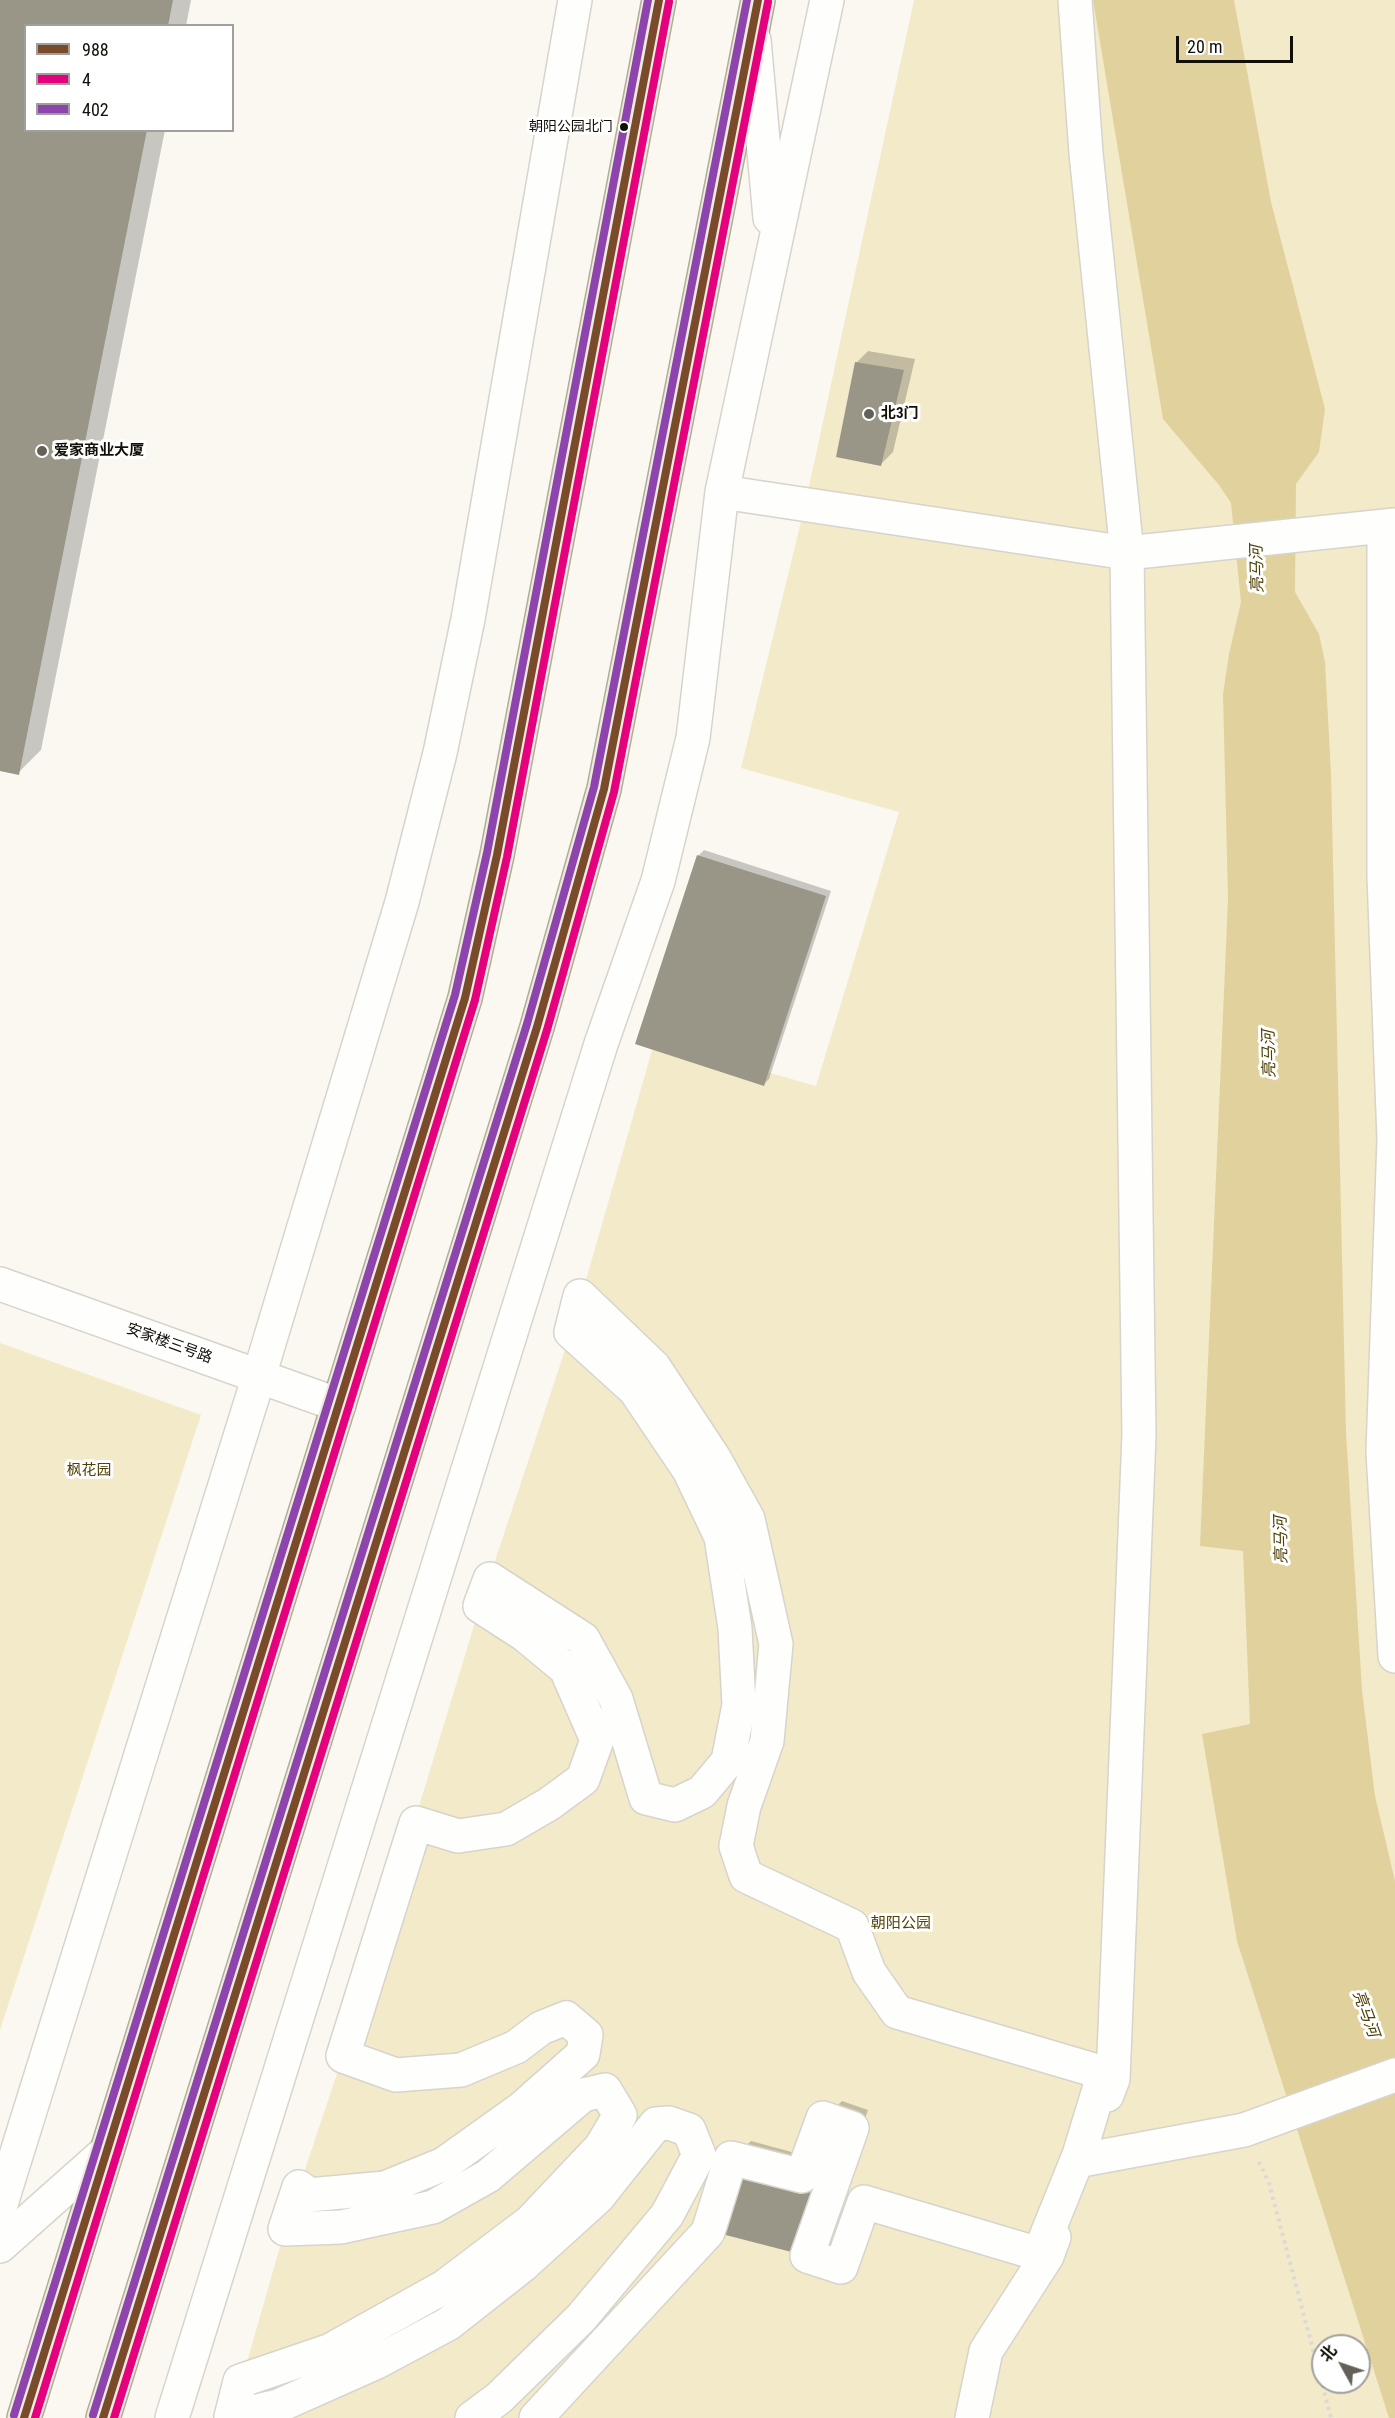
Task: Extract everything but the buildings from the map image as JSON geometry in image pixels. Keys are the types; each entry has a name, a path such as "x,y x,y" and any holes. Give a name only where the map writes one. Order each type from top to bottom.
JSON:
{"main road":[{"path":"24,2418 465,998 497,855 659,0"},
{"path":"103,2418 537,1027 604,789 756,13"}],"street":[{"path":"0,2207 259,1376 402,902 440,753 470,607 575,0"},
{"path":"172,2418 601,1044 658,881 693,738 722,492 827,0"},
{"path":"972,2418 986,2351 1047,2256 1113,2079 1139,1435 1127,553 1086,153 1075,0"},
{"path":"756,13 773,253"},
{"path":"722,492 1127,553 1389,526 1384,876 1394,1139 1383,1452 1395,1656"},
{"name":"安家楼三号路","path":"0,1284 339,1405"},
{"path":"472,2418 499,2398 581,2318 667,2215 699,2154 689,2130 669,2123 656,2124 598,2197 524,2265 448,2324 377,2362 278,2406 231,2417 240,2381 331,2350 444,2287 530,2222 601,2147 620,2115 605,2090 583,2095 488,2176 433,2207 341,2227 285,2229 298,2187 309,2195 385,2188 444,2164 521,2109 583,2054 586,2035 566,2018 541,2028 516,2047 461,2070 396,2075 343,2056 416,1823 458,1836 506,1829 549,1804 583,1779 597,1740 566,1670 525,1635 480,1606 490,1579 583,1639 616,1699 646,1798 675,1805 702,1792 728,1761 739,1705 735,1628 721,1537 689,1470 635,1390 571,1332 580,1296 654,1367 714,1458 748,1519 776,1644 767,1741 744,1806 736,1846 746,1876 852,1926 869,1972 897,2012 1104,2073 1079,2155 1039,2254 864,2202 841,2267 807,2256 852,2128 823,2118 802,2176 732,2158 708,2232 536,2418"},
{"path":"1082,2160 1258,2125 1395,2075"},
{"path":"0,2246 107,2151"}],"path":[{"path":"1258,2125 1269,2182 1331,2418"}],"green space":[{"name":"朝阳公园","path":"914,0 1395,0 1395,2418 231,2418 285,2229 343,2056 480,1606 571,1332 655,1040 816,1086 899,812 741,768 805,505"},
{"name":"枫花园","path":"0,1343 201,1415 0,2030"}],"water":[{"name":"亮马河","path":"1093,0 1234,0 1271,202 1325,409 1319,452 1296,484 1295,592 1319,634 1325,662 1331,773 1346,1432 1362,1690 1375,1796 1395,1881 1395,2418 1389,2418 1371,2362 1371,2334 1362,2334 1237,1941 1202,1734 1250,1724 1243,1551 1200,1546 1228,899 1223,694 1241,602 1231,503 1219,485 1163,419"}],"transit line":[{"name":"402","path":"14,2415 455,995 487,853 648,0"},
{"name":"988","path":"24,2418 465,998 497,855 659,0"},
{"name":"402","path":"93,2415 527,1024 594,787 747,0"},
{"name":"988","path":"103,2418 537,1027 604,789 758,0"},
{"name":"4","path":"35,2418 475,1000 507,857 669,2"},
{"name":"4","path":"114,2418 547,1030 614,792 768,2"}],"place":[{"name":"朝阳公园北门","path":"624,127"},
{"name":"北3门","path":"869,414"},
{"name":"爱家商业大厦","path":"42,451"}]}
